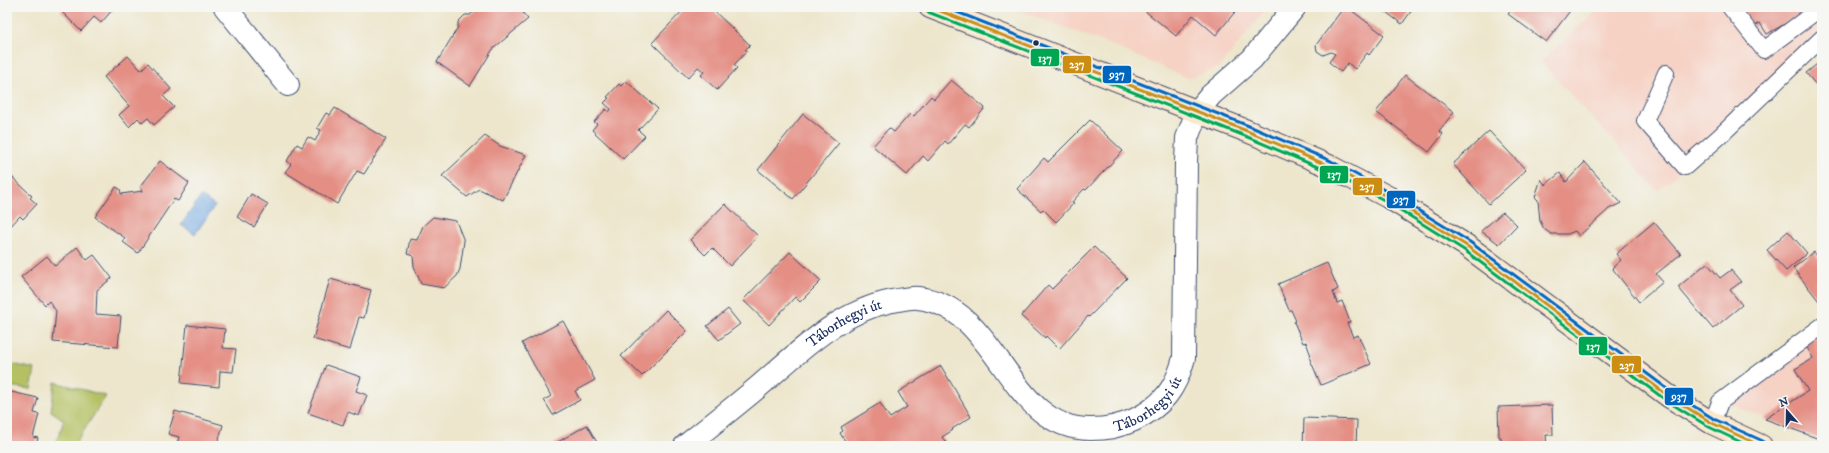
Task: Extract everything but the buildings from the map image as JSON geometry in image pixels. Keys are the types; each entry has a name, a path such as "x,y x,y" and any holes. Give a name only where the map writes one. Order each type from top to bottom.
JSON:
{"street":[{"path":"225,7 288,85"},
{"path":"930,7 1247,131 1329,166 1388,197 1467,246 1670,397 1712,423 1761,446"},
{"name":"Táborhegyi út","path":"685,446 828,328 856,312 880,304 916,298 935,302 950,308 964,318 978,332 1026,396 1040,412 1057,422 1079,429 1102,429 1126,424 1146,415 1159,404 1172,389 1180,375 1184,358 1187,138 1196,112 1211,95 1252,59 1295,7"}],"lane":[{"path":"1730,7 1764,50 1822,7"},
{"path":"1666,72 1645,121 1685,167 1718,138 1822,38"},
{"path":"1712,423 1720,402 1822,326"}],"shaded area":[{"path":"1010,7 1268,7 1219,68 1188,78 1103,42"},
{"path":"1600,7 1822,7 1822,47 1658,191 1541,62"},
{"path":"1822,328 1822,440 1716,399"}],"green space":[{"path":"12,364 35,369 31,389 7,386 7,368"},
{"path":"55,382 106,396 74,446 55,446 64,420 51,411"}],"water":[{"path":"201,196 215,206 195,234 181,225"}],"transit line":[{"name":"237","path":"930,7 1247,131 1329,166 1388,197 1467,246 1670,397 1712,423 1761,446"},
{"name":"937","path":"944,7 1249,126 1331,161 1390,193 1470,242 1673,393 1714,419 1763,441"},
{"name":"137","path":"928,12 1245,136 1327,171 1386,201 1464,250 1667,401 1709,427 1749,446"}]}
